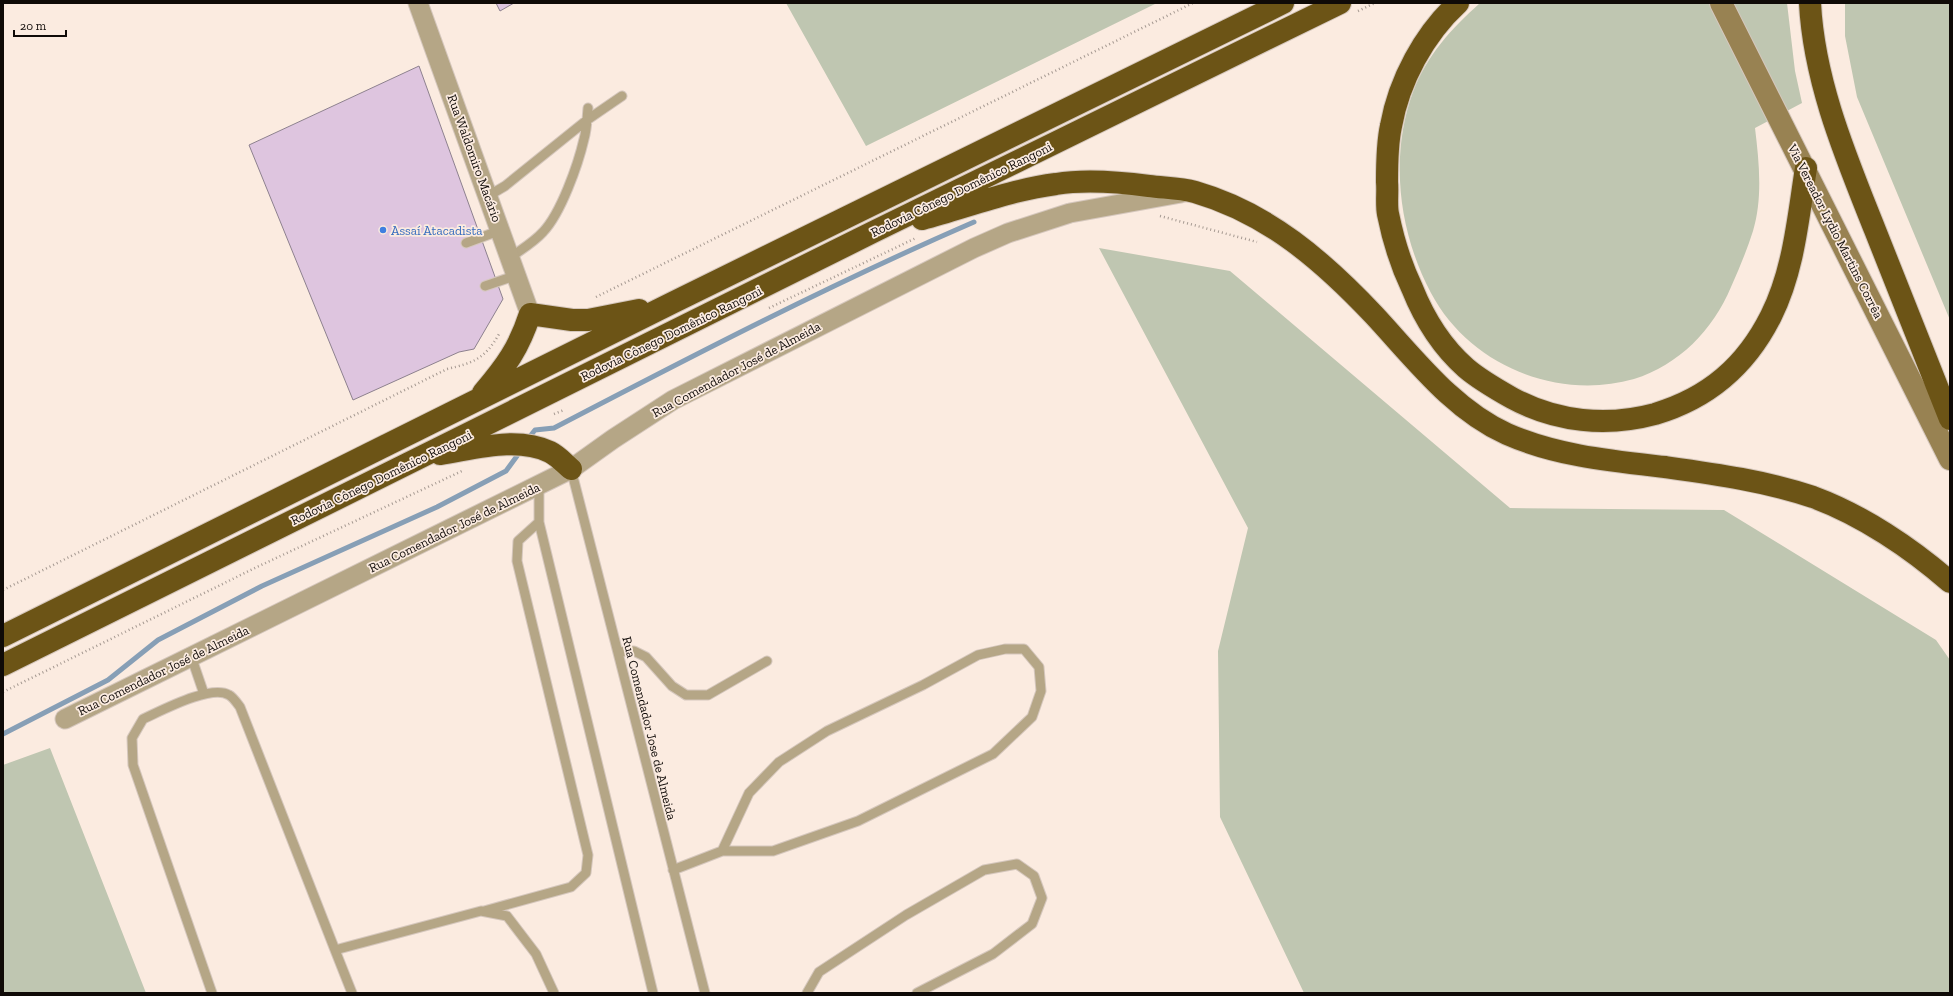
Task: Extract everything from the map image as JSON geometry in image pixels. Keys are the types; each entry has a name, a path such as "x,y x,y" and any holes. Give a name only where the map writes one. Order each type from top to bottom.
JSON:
{"highway":[{"name":"Rodovia Cônego Domênico Rangoni","path":"3,636 672,303 1283,3"},
{"name":"Rodovia Cônego Domênico Rangoni","path":"3,665 873,232 1340,3"},
{"path":"1458,3 1444,16 1422,47 1403,85 1391,126 1387,165 1388,212 1405,273 1422,313 1442,342 1465,367 1493,388 1522,404 1550,414 1573,419 1591,421 1622,420 1669,410 1693,400 1710,388 1744,358 1757,340 1771,315 1789,265 1806,168"},
{"path":"1810,3 1814,42 1820,71 1840,139 1950,419"},
{"path":"873,232 1016,191 1057,183 1106,181 1192,192 1244,211 1267,223 1296,243 1338,278 1446,392 1486,422 1506,434 1531,444 1560,452 1712,474 1774,486 1814,497 1888,535 1924,559 1950,582"},
{"path":"477,400 512,358 524,334 530,314 572,320 588,320 672,303"},
{"path":"419,458 513,444 540,448 550,452 571,469"}],"main road":[{"name":"Via Vereador Lydio Martins Corrêa","path":"1722,3 1782,125 1806,168 1950,459"}],"street":[{"name":"Rua Waldomiro Macário","path":"418,3 511,257 530,314"},
{"name":"Rua Comendador José de Almeida","path":"65,718 571,469 619,434 673,400 974,248 1008,233 1070,213 1192,192"}],"lane":[{"path":"488,196 504,186 587,120 622,96"},
{"path":"511,257 526,247 544,231 559,207 573,174 585,138 588,108"},
{"path":"466,243 501,230"},
{"path":"485,286 517,275"},
{"name":"Rua Comendador Jose de Almeida","path":"571,469 705,993"},
{"path":"539,484 539,522 653,993"},
{"path":"335,950 571,887 586,873 588,855 517,561 518,541 539,522"},
{"path":"673,870 722,851 773,851 858,821 993,754 1032,717 1041,691 1039,667 1024,649 1005,649 978,655 923,685 827,731 779,762 749,793 722,851"},
{"path":"618,652 634,651 646,657 672,686 686,695 708,695 766,661"},
{"path":"191,656 204,694"},
{"path":"212,993 133,764 132,738 143,719 204,694 218,692 229,695 240,707 352,993"},
{"path":"807,993 819,972 906,915 984,870 1017,864 1034,876 1042,898 1032,924 993,954 917,993"},
{"path":"481,912 507,916 536,954 554,993"}],"path":[{"path":"592,299 1193,3"},
{"path":"3,590 447,369 471,363 487,351 502,329"}],"green space":[{"path":"786,3 1157,3 866,146"},
{"path":"1480,3 1787,3 1795,71 1802,103 1755,128 1759,180 1756,218 1746,252 1724,303 1715,318 1693,344 1666,365 1650,373 1634,379 1605,385 1575,385 1546,380 1518,371 1492,358 1468,340 1447,318 1431,293 1420,270 1411,245 1401,194 1401,142 1406,117 1413,92 1425,66 1441,43"},
{"path":"1845,3 1950,3 1950,320 1857,97 1845,36"},
{"path":"1099,248 1230,271 1510,508 1724,510 1936,640 1950,660 1950,993 1304,993 1220,817 1218,651 1248,528"},
{"path":"50,748 146,993 3,993 3,765"}],"building":[{"path":"496,3 514,3 500,11"},
{"path":"419,66 503,299 474,349 459,352 353,400 249,145"}],"waterway":[{"path":"531,435 535,430 554,428 815,295 974,222"},
{"path":"3,734 108,680 158,640 262,586 437,507 506,471 517,456"}],"place":[{"name":"Assaí Atacadista","path":"383,230"}]}
